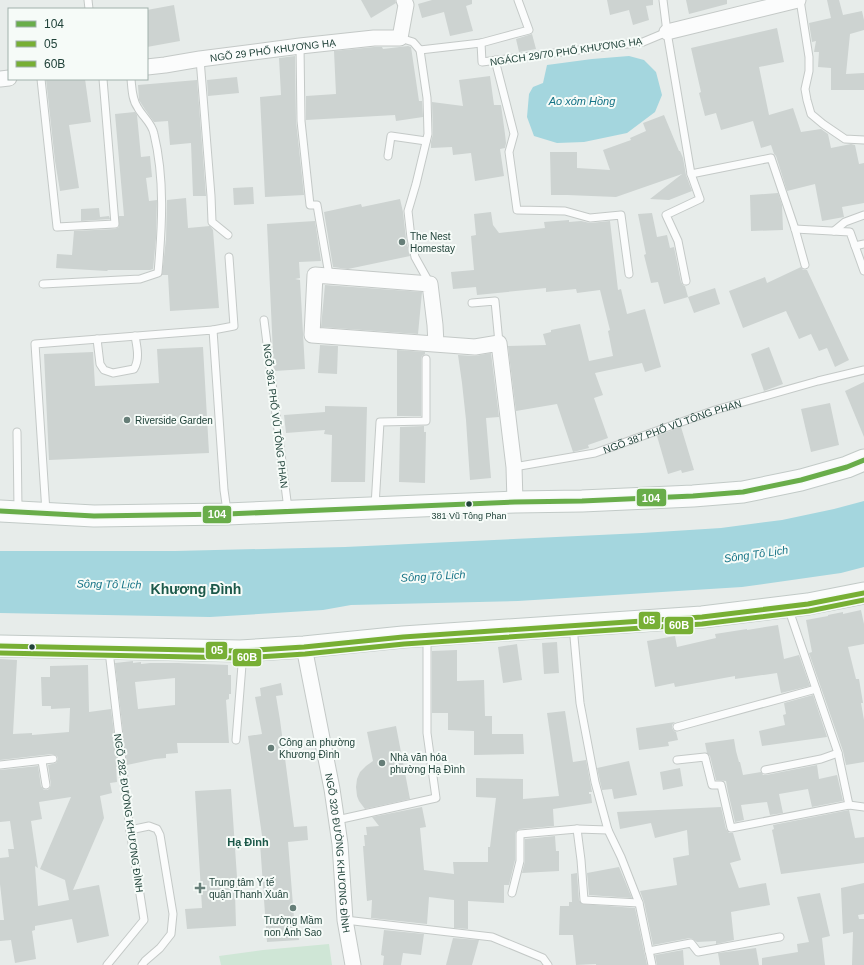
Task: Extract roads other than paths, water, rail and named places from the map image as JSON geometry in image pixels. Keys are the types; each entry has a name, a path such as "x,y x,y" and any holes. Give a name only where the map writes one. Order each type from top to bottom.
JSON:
{"main road":[{"path":"9,511 94,516 227,514 685,496 743,492 801,480 847,467 864,460"},
{"path":"0,646 240,651 304,647 427,635 702,617 808,604 864,593"}],"street":[{"path":"400,38 406,5 404,0"},
{"path":"667,32 799,0"},
{"name":"NGÕ 29 PHỐ KHƯƠNG HẠ","path":"148,67 300,46 374,38 400,38"},
{"path":"436,344 430,284 315,275 312,335 436,344 475,346 499,343 514,467 515,502"},
{"name":"NGÕ 320 ĐƯỜNG KHƯƠNG ĐÌNH","path":"304,647 332,789 340,844 346,920 353,965"}],"lane":[{"path":"430,284 415,257 408,211 428,134 427,98 420,50 481,43 529,30 518,0"},
{"path":"663,0 691,174 700,199 666,214 678,241 686,281"},
{"path":"799,0 809,57 810,71 805,89 811,114 845,140 864,140"},
{"name":"NGÁCH 29/70 PHỐ KHƯƠNG HẠ","path":"481,43 482,62 642,42 667,32"},
{"name":"NGÕ 29 PHỐ KHƯƠNG HẠ","path":"400,38 413,42 420,50"},
{"path":"300,46 301,121 310,205 317,205 328,269"},
{"path":"200,59 212,222 228,235"},
{"path":"495,60 514,134 509,152 517,210 565,210 590,218 621,215 629,274"},
{"path":"41,80 57,227 115,224 103,80"},
{"path":"43,284 140,279 158,273 162,218 160,161 154,131 134,101 131,80"},
{"path":"388,156 391,136 426,141"},
{"path":"691,174 771,158 795,229 805,265"},
{"path":"834,231 845,222 864,215"},
{"path":"795,229 850,232 864,271"},
{"path":"855,246 864,244"},
{"path":"46,514 35,344 213,330 234,326 228,256"},
{"path":"472,303 495,301 499,343"},
{"name":"NGÕ 361 PHỐ VŨ TÔNG PHAN","path":"264,320 288,511"},
{"path":"213,330 227,514"},
{"path":"97,339 100,364 104,370 113,373 134,369 137,365 138,356 136,336"},
{"path":"375,508 380,422 426,421 426,359"},
{"name":"NGÕ 387 PHỐ VŨ TÔNG PHAN","path":"514,467 595,453 715,410 818,381 864,370"},
{"path":"9,511 17,432"},
{"path":"789,606 791,616 838,753 850,805"},
{"path":"573,626 580,703 595,782 608,830 621,857 638,903 652,965"},
{"path":"336,820 436,798 427,733 427,635"},
{"name":"NGÕ 282 ĐƯỜNG KHƯƠNG ĐÌNH","path":"107,965 144,920 130,830 109,660 109,648"},
{"path":"236,740 242,665 240,651"},
{"path":"677,727 816,689"},
{"path":"765,770 821,759 838,753"},
{"path":"677,760 706,757 712,785 721,785 731,828 850,805 864,807"},
{"path":"0,765 53,759"},
{"path":"42,761 46,785"},
{"path":"130,830 149,826 157,829 160,835 173,914 171,934 160,948 142,965"},
{"path":"512,893 520,861 520,834 577,829 608,830"},
{"path":"577,829 582,860 584,900 638,903"},
{"path":"346,920 492,937 543,958 548,965"},
{"path":"649,951 691,943 698,952 780,937"}],"water":[{"name":"Ao xóm Hồng","path":"629,56 644,60 656,72 662,95 655,112 627,133 584,142 557,143 534,136 527,117 529,94 533,87 543,83 547,65"},
{"name":"Sông Tô Lịch","path":"864,501 864,567 841,573 742,587 518,601 351,605 323,610 210,617 0,613 0,551 175,551 345,547 642,533 721,528 782,520"}],"place":[{"name":"The Nest Homestay","path":"402,242"},
{"name":"Riverside Garden","path":"127,420"},
{"name":"381 Vũ Tông Phan","path":"469,504"},
{"name":"Công an phường Khương Đình","path":"271,748"},
{"name":"Nhà văn hóa phường Hạ Đình","path":"382,763"},
{"name":"Trung tâm Y tế quận Thanh Xuân","path":"200,888"},
{"name":"Trường Mầm non Ánh Sao","path":"293,908"}],"district":[{"name":"Khương Đình","path":"196,589"},
{"name":"Hạ Đình","path":"248,842"}]}
